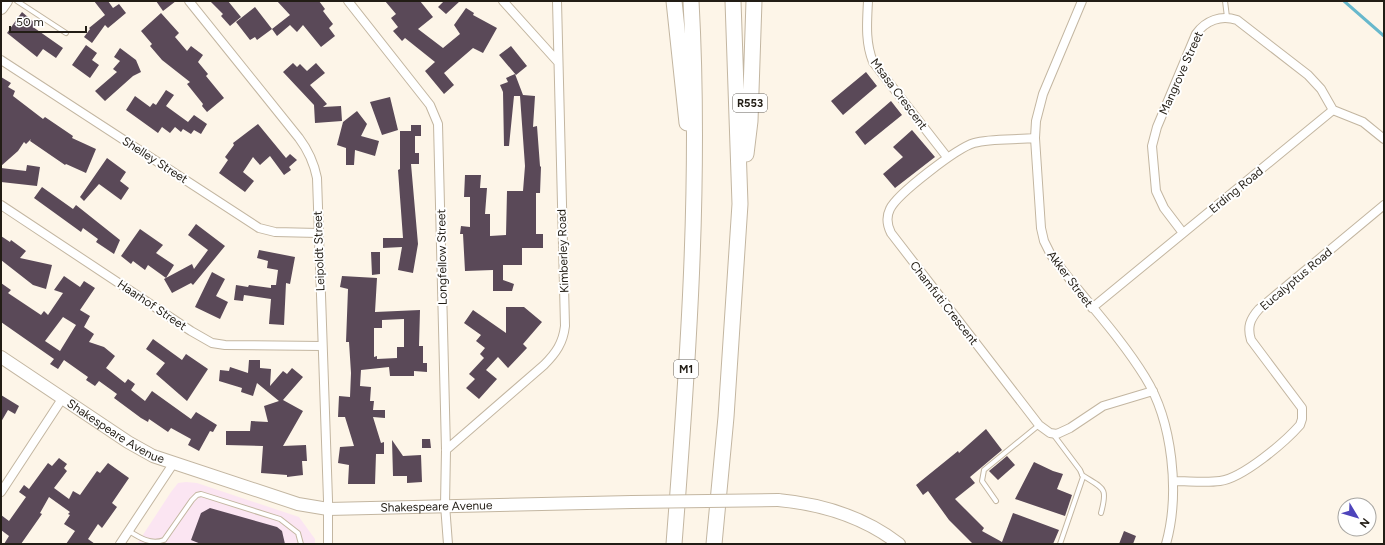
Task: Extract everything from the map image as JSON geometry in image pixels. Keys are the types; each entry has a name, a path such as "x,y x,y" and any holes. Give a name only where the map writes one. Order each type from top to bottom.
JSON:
{"highway":[{"path":"674,1 694,193"},
{"name":"M1","path":"674,544 684,412 694,193 695,79 692,1"},
{"path":"714,544 726,417 740,204 733,1"},
{"name":"R553","path":"740,204 750,121 754,1"}],"street":[{"path":"1,8 6,1"},
{"name":"Leipoldt Street","path":"189,1 304,145 313,163 317,178 328,544"},
{"name":"Longfellow Street","path":"348,1 430,105 438,124 446,450 445,506 448,544"},
{"path":"503,1 558,62"},
{"name":"Kimberley Road","path":"446,450 544,364 556,351 563,338 565,326 557,1"},
{"name":"Msasa Crescent","path":"868,1 867,36 869,52 873,62 948,157"},
{"name":"Akker Street","path":"1082,1 1038,106 1035,138 1044,241 1051,255 1132,358 1153,391 1168,438 1173,461 1174,481 1171,523 1166,544"},
{"path":"1228,17 1245,26 1308,75 1321,89 1333,110 1363,122 1384,139"},
{"name":"Mangrove Street","path":"1183,233 1164,208 1156,191 1152,159 1152,140 1196,34 1206,24 1228,17"},
{"name":"Shelley Street","path":"1,60 259,228 275,232 318,233"},
{"name":"Erding Road","path":"1092,308 1333,110"},
{"name":"Chamfuti Crescent","path":"1035,138 976,142 965,146 948,157 896,201 888,214 888,227 909,258 1040,424 1053,434"},
{"name":"Haarhof Street","path":"1,205 184,327 212,343 225,345 322,346"},
{"name":"Eucalyptus Road","path":"1174,481 1220,481 1236,476 1267,455 1300,425 1302,419 1302,408 1251,340 1248,328 1250,320 1259,309 1384,205"},
{"name":"Shakespeare Avenue","path":"1,358 144,452 173,464 298,504 328,509 778,500 807,503 846,515 866,523 899,544"},
{"path":"1053,434 1070,428 1103,406 1153,391"},
{"path":"1,492 62,399"},
{"path":"120,544 173,464"}],"lane":[{"path":"17,1 66,32"},
{"path":"1225,1 1228,17"},
{"path":"996,500 982,481 984,470 1040,424"},
{"path":"1053,434 1082,475 1100,486 1104,492 1105,497 1101,513"},
{"path":"1060,544 1081,487 1082,475"},
{"path":"129,531 146,541 160,542 164,540 192,500 197,495 201,494 280,519 298,533 301,544"}],"shaded area":[{"path":"178,483 197,483 299,517 315,539 315,544 137,544"}],"building":[{"path":"94,1 108,1 113,8 119,4 126,13 108,28 105,25 92,43 84,37 90,29 89,28 105,15"},
{"path":"156,1 176,1 163,11"},
{"path":"210,1 228,1 241,17 230,26 221,16 223,14"},
{"path":"277,1 319,1 325,9 323,11 333,24 329,28 335,36 321,47 303,25 297,32 290,25 277,36 272,29 290,15"},
{"path":"385,1 420,1 433,17 418,29 443,48 460,34 454,25 466,8 474,13 473,15 497,28 483,53 473,48 444,73 454,85 444,94 425,71 435,62 405,38 402,41 393,31 398,27 391,18 396,14"},
{"path":"444,1 460,1 446,14 438,7"},
{"path":"255,7 272,29 257,40 255,37 250,40 236,22"},
{"path":"22,12 36,24 33,27 63,48 56,58 43,49 37,57 7,33"},
{"path":"161,13 179,33 175,37 187,51 191,46 203,55 198,62 208,74 206,76 224,98 207,112 202,106 203,104 187,84 190,82 162,60 150,46 152,44 141,31"},
{"path":"86,45 97,53 92,60 99,65 90,78 72,65"},
{"path":"511,46 527,66 516,75 499,55"},
{"path":"120,48 136,60 141,72 133,76 105,101 95,91 117,72 113,69 120,61 114,57"},
{"path":"293,63 297,67 300,64 307,71 316,63 325,73 310,85 327,104 323,107 341,106 342,121 315,123 314,105 283,72"},
{"path":"866,72 877,86 843,115 831,101"},
{"path":"515,74 523,95 535,96 533,127 537,126 541,167 540,193 536,193 536,234 543,234 543,248 522,248 522,265 503,265 503,280 514,284 512,291 493,291 493,270 465,271 463,234 460,234 461,226 470,227 470,197 464,197 465,175 481,175 480,188 487,188 485,214 490,214 490,236 506,235 507,191 523,191 525,166 520,96 514,96 509,146 504,146 503,92 500,85 508,82 506,78"},
{"path":"1,77 11,83 8,87 15,91 13,96 43,119 45,117 73,136 72,138 96,149 86,173 66,164 65,165 30,141 31,139 26,144 24,142 18,151 1,166"},
{"path":"166,90 174,95 166,106 188,122 194,115 207,124 201,134 194,130 191,134 183,129 181,132 175,127 170,133 162,127 158,133 126,110 135,96 150,107 153,103 156,105"},
{"path":"390,97 398,130 382,135 370,102"},
{"path":"891,101 902,115 865,145 855,132"},
{"path":"357,111 367,124 361,136 379,141 375,156 355,150 354,165 346,165 346,148 337,145 343,122"},
{"path":"258,124 286,158 290,154 297,160 289,167 291,170 284,175 270,156 260,165 253,157 243,172 254,181 245,192 219,173 228,160 225,157 234,145 233,143"},
{"path":"411,125 421,125 421,136 415,136 415,153 419,153 419,164 411,164 418,244 413,273 398,270 402,247 383,248 383,238 403,238 398,170 400,169 400,131 411,131"},
{"path":"912,130 935,157 895,188 883,174 903,157 893,147"},
{"path":"107,158 126,172 120,181 129,188 121,200 99,184 84,201 80,197"},
{"path":"27,165 40,167 37,186 1,182 1,168 26,171"},
{"path":"42,187 73,209 76,205 120,240 114,254 96,242 98,239 83,228 81,232 34,198"},
{"path":"196,224 225,246 193,285 191,283 172,293 164,279 192,264 194,269 208,250 188,235"},
{"path":"140,229 163,245 156,253 174,265 166,278 148,265 145,270 133,261 131,264 121,256"},
{"path":"1,236 10,242 11,240 26,251 20,258 52,265 46,289 33,285 1,260"},
{"path":"259,250 295,257 290,284 286,283 284,325 269,324 271,299 244,295 243,301 234,300 236,285 271,288 271,285 276,285 278,270 267,268 268,261 257,258"},
{"path":"371,252 380,252 380,274 372,275"},
{"path":"212,272 225,279 216,296 228,302 220,319 195,307"},
{"path":"64,276 80,287 84,281 95,288 80,310 90,316 84,327 94,334 89,342 104,347 115,356 106,368 125,383 128,379 135,384 131,390 145,401 152,391 191,419 196,412 217,425 213,432 210,431 199,451 188,445 191,439 171,428 168,432 149,419 148,422 141,418 114,398 117,394 99,381 95,386 86,380 88,377 64,360 58,369 50,364 54,359 1,322 1,283 11,290 8,293 41,315 44,311 48,315 63,293 54,290","holes":["63,317 76,325 60,351 45,341"]},
{"path":"342,276 377,278 375,312 420,310 419,346 423,346 423,363 427,363 427,372 414,371 414,376 390,376 389,367 361,370 360,386 371,387 370,401 374,401 373,410 385,410 385,418 373,417 381,443 384,442 384,454 376,454 375,484 348,484 349,465 338,463 340,447 354,446 345,417 338,417 339,396 350,397 351,373 349,342 346,342 348,289 340,287","holes":["404,319 404,347 397,347 397,358 377,359 377,356 374,357 374,328 382,328 382,320"]},
{"path":"506,307 524,307 542,322 523,344 527,348 508,368 498,357 486,370 497,379 479,399 466,388 475,379 469,374 484,358 480,354 485,348 476,341 481,335 464,323 473,310 506,333"},
{"path":"153,339 182,360 186,354 208,369 187,401 156,374 165,363 146,349"},
{"path":"249,360 260,360 260,368 271,369 270,386 283,371 287,374 292,368 303,377 283,400 303,411 283,446 306,445 307,461 302,461 303,475 287,477 287,475 261,473 263,446 226,445 226,431 250,431 251,421 268,422 264,406 279,401 257,383 253,396 241,392 242,388 219,381 220,370 229,371 230,367 248,373"},
{"path":"1,395 19,406 15,414 8,410 1,422"},
{"path":"986,429 1002,450 970,477 975,483 955,499 984,528 982,531 1002,542 1013,513 1059,530 1053,544 973,544 949,520 928,491 923,495 916,485 958,451 959,453"},
{"path":"422,439 430,439 431,448 422,448"},
{"path":"392,440 403,456 421,455 422,482 407,483 407,476 393,476"},
{"path":"1007,456 1015,465 998,480 989,471"},
{"path":"59,458 67,464 64,468 67,471 54,488 69,499 73,491 80,495 97,471 100,473 108,463 129,478 112,503 117,507 102,528 98,524 88,539 95,544 66,544 75,531 64,524 70,515 68,514 70,512 49,497 40,513 42,514 21,544 4,544 9,536 1,530 1,515 9,521 26,497 19,492 24,485 29,489 48,463 52,466"},
{"path":"1034,462 1063,474 1057,489 1072,495 1065,516 1015,499"},
{"path":"210,508 277,527 282,531 285,544 201,544 191,540 201,513"},
{"path":"1124,531 1136,536 1133,544 1119,544"}],"waterway":[{"path":"1344,1 1384,36"}]}
